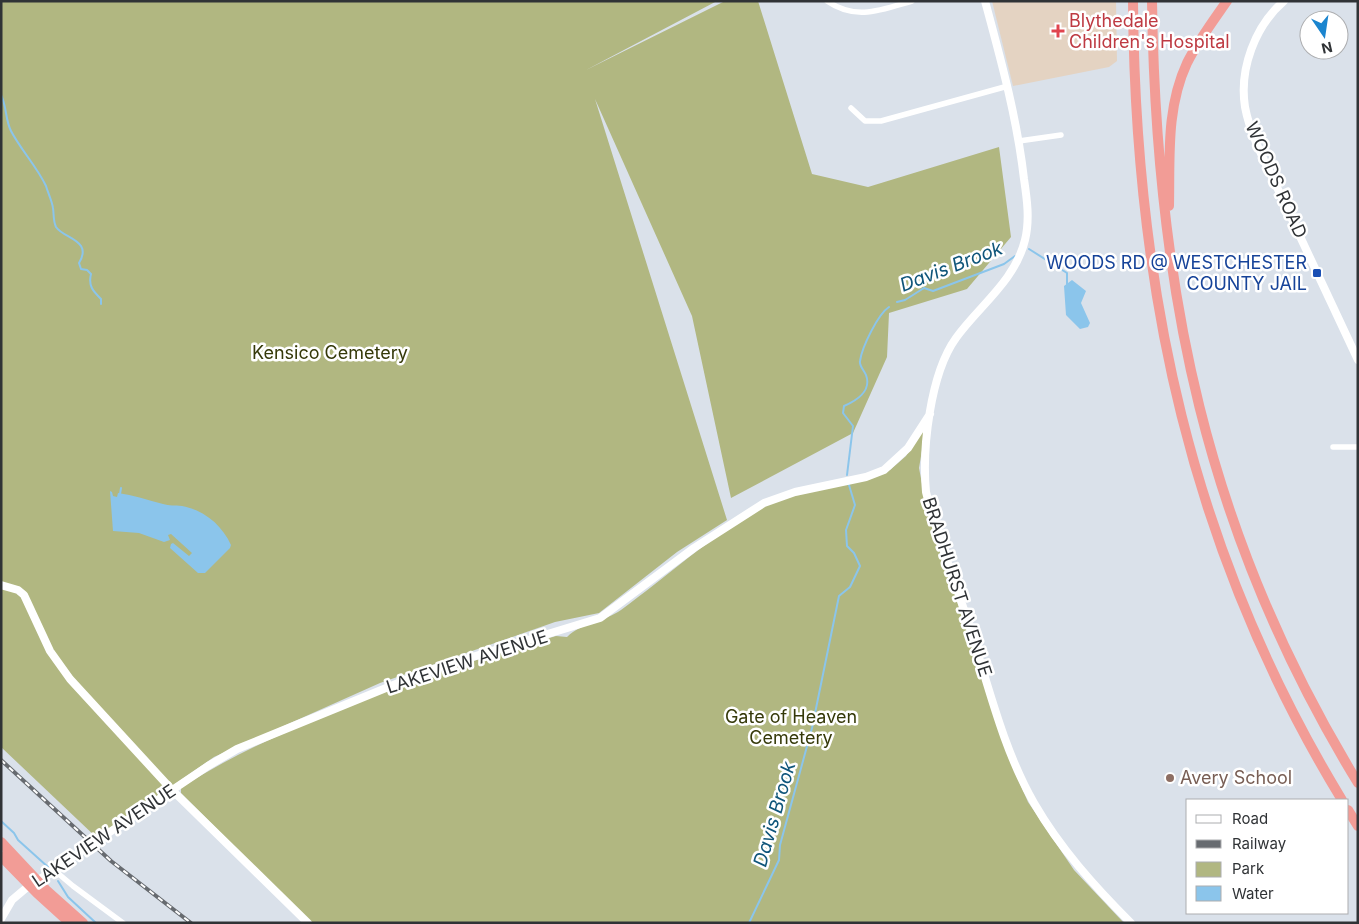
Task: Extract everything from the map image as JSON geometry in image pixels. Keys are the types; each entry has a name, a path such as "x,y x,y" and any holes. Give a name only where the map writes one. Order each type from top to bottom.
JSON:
{"highway":[{"path":"1131,1 1139,146 1151,264 1165,351 1188,446 1214,531 1250,624 1288,705 1341,799"},
{"path":"1152,1 1158,143 1169,252 1178,312 1194,390 1210,452 1232,522 1261,596 1285,650 1322,722 1358,783"},
{"path":"1169,252 1170,129 1174,100 1192,53 1227,1"},
{"path":"1349,812 1358,826"},
{"path":"1,842 33,883 70,923"},
{"path":"1,856 84,923"}],"street":[{"path":"827,1 840,10 863,13 912,1"},
{"name":"BRADHURST AVENUE","path":"985,1 1008,86 1019,141 1028,206 1025,240 1019,259 1010,274 948,350 940,367 930,414 924,472 926,492 1012,755 1033,801 1059,843 1082,872 1131,923"},
{"name":"WOODS ROAD","path":"1284,1 1270,15 1252,47 1244,85 1245,106 1263,157 1358,360"},
{"path":"851,108 865,121 882,121 1008,86"},
{"path":"1019,141 1061,136"},
{"name":"LAKEVIEW AVENUE","path":"1,919 4,903 172,790 237,749 412,676 600,618 694,548 764,503 795,492 866,477 884,470 908,448 930,414"},
{"path":"1333,447 1358,447"},
{"path":"1,585 18,590 24,595 56,662 172,790 308,923"},
{"path":"54,870 72,886 123,923"}],"shaded area":[{"name":"Blythedale Children's Hospital","path":"992,1 1116,1 1117,61 1109,67 1013,86"}],"green space":[{"name":"Kensico Cemetery","path":"1,1 717,1 586,70 725,1 758,1 812,174 868,187 999,147 1011,237 967,289 889,313 887,357 853,433 731,498 692,316 595,99 727,520 677,552 599,613 555,622 380,683 214,757 97,838 1,747"},
{"name":"Gate of Heaven Cemetery","path":"921,432 925,432 919,468 927,510 1009,759 1028,802 1074,870 1124,923 311,923 181,793 181,788 237,755 326,715 417,679 433,677 440,671 556,636 567,637 579,628 615,614 716,537 777,500 890,470 906,456"}],"water":[{"path":"1072,280 1086,291 1081,303 1090,323 1088,327 1080,329 1066,315 1064,286"},
{"path":"110,491 113,496 117,497 118,493 124,494 165,505 182,506 198,511 223,531 231,545 230,548 205,573 198,573 170,548 173,543 189,556 192,553 171,534 168,535 170,540 164,542 139,533 113,531"}],"waterway":[{"path":"1,95 11,131 46,186 56,227 80,245 82,249 79,263 81,269 87,270 91,274 91,285 101,299 101,304"},
{"name":"Davis Brook","path":"1029,249 1067,273 1067,284"},
{"name":"Davis Brook","path":"897,302 905,300 924,288 933,291 1004,264 1015,256"},
{"name":"Davis Brook","path":"847,475 853,426 843,413 844,406 858,398 865,391 867,381 860,365 861,355 880,316 889,307"},
{"name":"Davis Brook","path":"749,923 779,860 780,845 812,728 839,596 850,587 860,566 854,553 847,546 846,530 855,505 849,485"},
{"path":"120,494 121,488"},
{"name":"Davis Brook","path":"1,821 14,833 18,840 48,867"},
{"name":"Davis Brook","path":"58,881 68,897 96,923"}],"railway":[{"path":"1,760 111,861 191,923"}],"place":[{"name":"Blythedale Children's Hospital","path":"1058,31"},
{"name":"WOODS RD @ WESTCHESTER COUNTY JAIL","path":"1317,273"},
{"name":"Avery School","path":"1170,778"}]}
